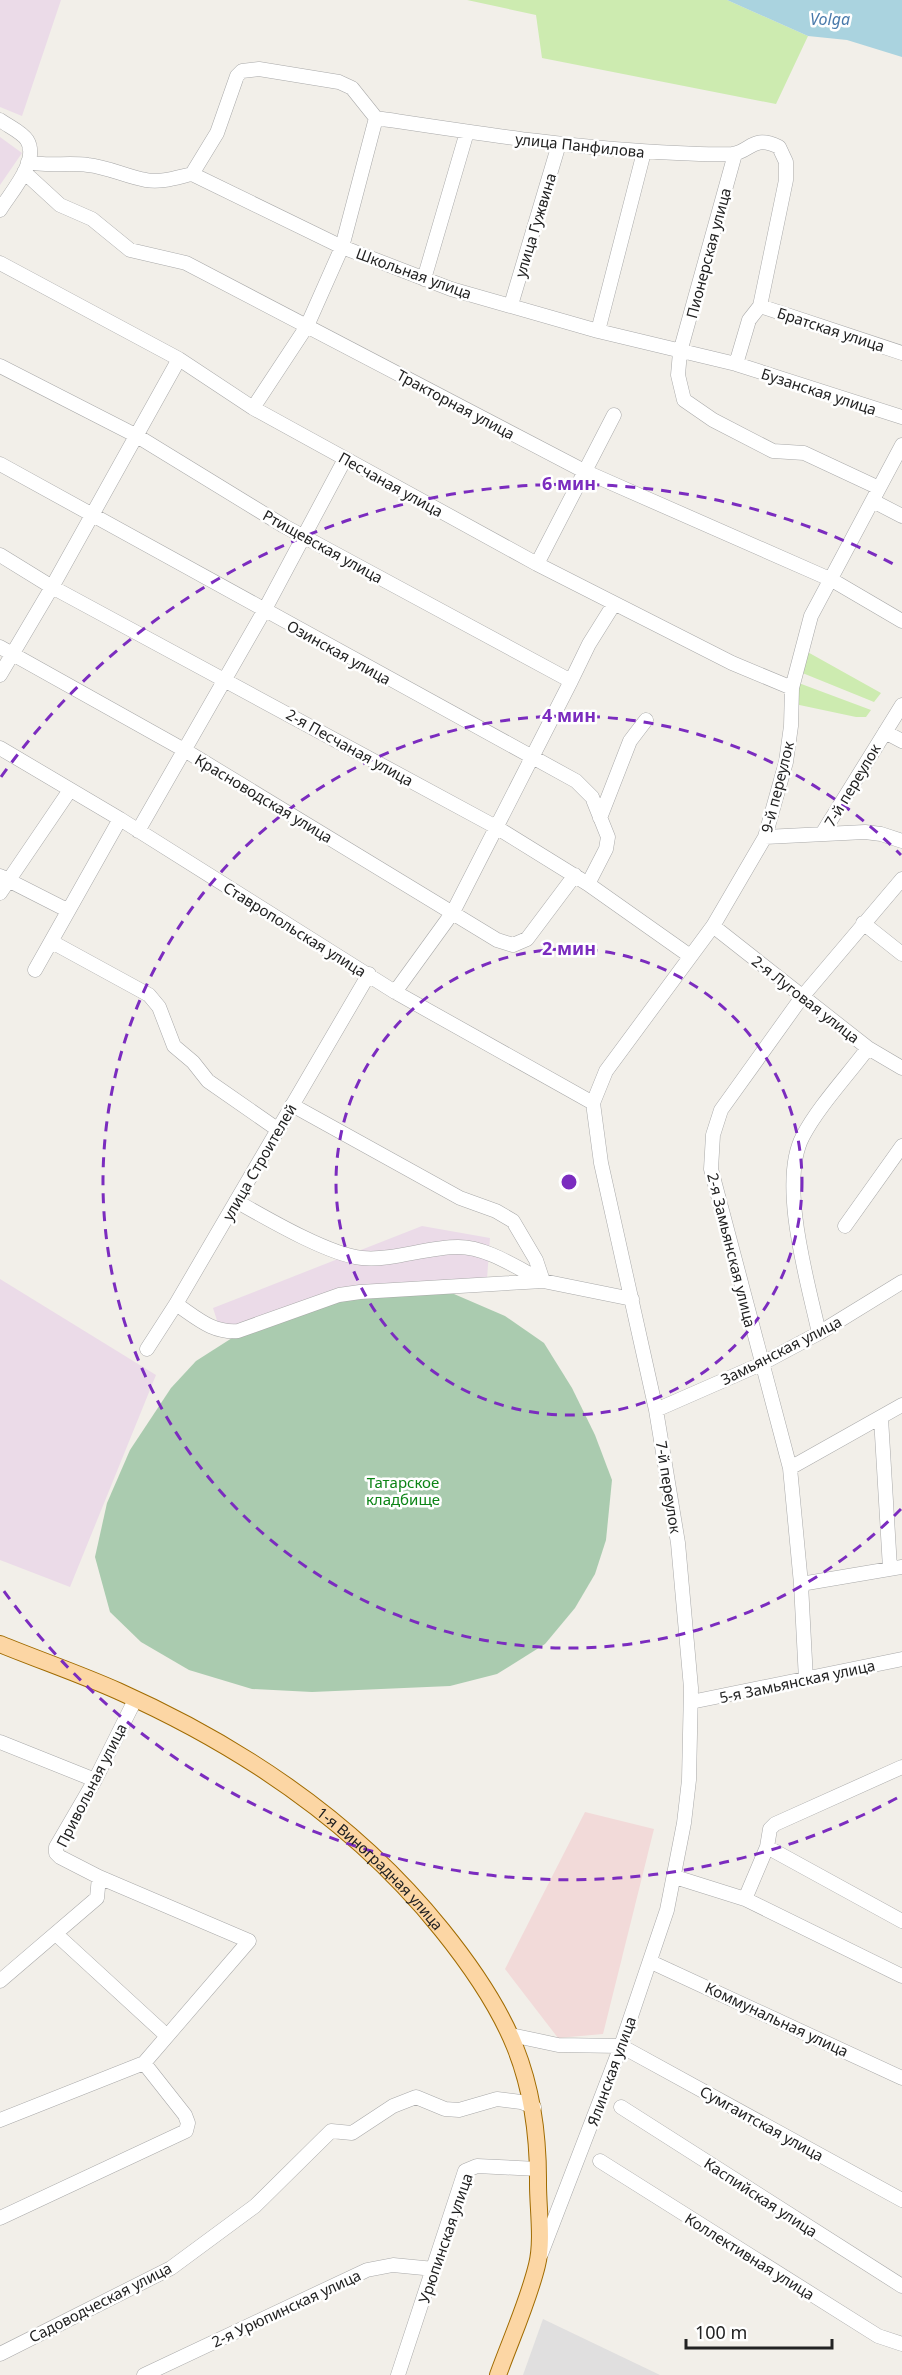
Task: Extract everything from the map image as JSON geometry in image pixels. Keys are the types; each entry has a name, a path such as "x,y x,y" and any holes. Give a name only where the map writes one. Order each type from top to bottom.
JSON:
{"main road":[{"name":"1-я Виноградная улица","path":"0,1644 135,1700 223,1745 274,1776 378,1858 412,1893 474,1971 498,2007 529,2084 534,2107 538,2169 537,2263 498,2375"}],"street":[{"path":"26,167 64,164 103,167 146,180 164,180 192,174 218,133 237,76 249,69 321,78 346,85 358,95 376,118 342,247 307,326 253,408"},
{"name":"улица Панфилова","path":"376,118 559,144 644,152 735,154 754,143 768,143 781,149 786,162 786,180 760,306"},
{"path":"0,120 26,138 29,143 26,167 0,210"},
{"path":"424,279 467,132"},
{"name":"улица Гужвина","path":"511,305 559,144"},
{"path":"598,331 644,152"},
{"name":"Пионерская улица","path":"680,352 735,154"},
{"name":"Тракторная улица","path":"26,167 60,206 92,219 130,250 142,255 180,260 584,471 832,580 902,621"},
{"name":"Школьная улица","path":"192,174 342,247 451,290 598,331 736,364"},
{"name":"Песчаная улица","path":"0,263 179,359 253,408 537,564 732,663 792,688"},
{"path":"736,364 748,320 760,306"},
{"name":"Братская улица","path":"760,306 902,353"},
{"path":"680,352 679,381 682,397 688,404 773,451 804,453 876,495 902,516"},
{"path":"0,675 6,650 52,587 179,359"},
{"name":"Бузанская улица","path":"736,364 902,417"},
{"name":"Ртищевская улица","path":"0,366 137,436 304,536 571,681"},
{"path":"537,564 614,415"},
{"name":"9-й переулок","path":"593,1103 596,1090 606,1071 713,926 765,837 786,762 791,726 792,688 811,616 901,450"},
{"path":"138,831 186,751 264,611 345,459"},
{"name":"Озинская улица","path":"0,464 576,781 587,790 608,837 606,849 588,884"},
{"name":"2-я Песчаная улица","path":"0,555 52,587 496,827 588,884 690,956"},
{"path":"395,992 453,912 589,644 614,604"},
{"name":"Красноводская улица","path":"6,650 186,751 504,943 513,945 527,939 574,875"},
{"name":"7-й переулок","path":"822,834 902,705"},
{"path":"600,818 630,741 646,720"},
{"path":"885,732 902,741"},
{"name":"Ставропольская улица","path":"0,747 120,819 395,992 593,1103"},
{"path":"0,893 5,878 70,790"},
{"path":"35,970 120,819"},
{"path":"765,837 881,834 902,841"},
{"path":"5,878 67,910"},
{"name":"2-я Замьянская улица","path":"806,1680 801,1584 789,1468 711,1169 711,1151 721,1110 802,997 902,879"},
{"path":"863,923 902,954"},
{"name":"2-я Луговая улица","path":"713,926 868,1048 902,1068"},
{"path":"52,942 149,995 159,1007 174,1046 194,1062 208,1081 278,1129"},
{"name":"улица Строителей","path":"147,1349 176,1304 369,974"},
{"path":"819,1334 795,1219 795,1156 803,1136 868,1048"},
{"name":"7-й переулок","path":"593,1103 601,1163 656,1410 678,1543 692,1702 689,1780 675,1877"},
{"path":"292,1105 460,1198 513,1221 527,1244 543,1281"},
{"path":"845,1226 902,1146"},
{"path":"236,1201 283,1227 340,1252 360,1258 460,1247 483,1252 543,1281 632,1299"},
{"path":"176,1304 211,1328 226,1332 238,1331 339,1295 543,1281"},
{"name":"Замьянская улица","path":"656,1410 761,1364 819,1334 902,1282"},
{"path":"789,1468 902,1405"},
{"path":"801,1584 896,1568 881,1418"},
{"name":"5-я Замьянская улица","path":"692,1702 902,1659"},
{"name":"Привольная улица","path":"99,1877 56,1853 58,1841 95,1780 135,1700"},
{"path":"2,1744 95,1780"},
{"path":"745,1899 766,1847 770,1829 775,1824 902,1767"},
{"path":"766,1847 902,1921"},
{"path":"0,1981 57,1935 97,1898 99,1877 249,1941 144,2063 0,2120"},
{"path":"675,1877 745,1899 902,1976"},
{"name":"Ялинская улица","path":"537,2263 621,2046 651,1962 675,1877"},
{"path":"57,1935 167,2036"},
{"name":"Коммунальная улица","path":"651,1962 902,2078"},
{"path":"511,2035 558,2045 621,2046"},
{"name":"Сумгаитская улица","path":"621,2046 902,2200"},
{"path":"0,2218 186,2132 189,2123 185,2115 144,2063"},
{"name":"Садоводческая улица","path":"0,2354 171,2268 255,2206 331,2131 352,2133 393,2106 416,2097 445,2109 459,2110 497,2099 521,2102 534,2107"},
{"name":"Каспийская улица","path":"621,2107 902,2286"},
{"name":"Коллективная улица","path":"600,2161 878,2336 902,2344"},
{"name":"Урюпинская улица","path":"398,2375 465,2171 477,2166 538,2169"},
{"name":"2-я Урюпинская улица","path":"144,2375 368,2270 393,2265 434,2269"}],"shaded area":[{"path":"0,0 61,0 22,116 0,107"},
{"path":"0,137 22,153 0,185"},
{"path":"422,1226 490,1238 487,1279 222,1336 213,1308"},
{"path":"0,1279 156,1375 70,1587 0,1560"},
{"path":"585,1812 654,1829 603,2034 558,2038 505,1969"},
{"path":"543,2319 660,2375 523,2375"}],"green space":[{"path":"467,0 727,0 808,36 776,104 542,58 536,15"},
{"path":"804,650 881,693 874,702 800,672"},
{"path":"796,682 871,710 866,717 856,717 790,703"},
{"name":"Татарское кладбище","path":"409,1292 454,1294 505,1316 544,1343 572,1388 595,1435 612,1480 606,1540 595,1574 575,1608 545,1644 497,1674 450,1686 312,1692 252,1689 189,1670 141,1642 110,1612 95,1557 107,1503 130,1450 171,1388 196,1361 232,1338 291,1316 355,1298"}],"water":[{"name":"Volga","path":"727,0 902,0 902,57 847,40 808,36"}]}
